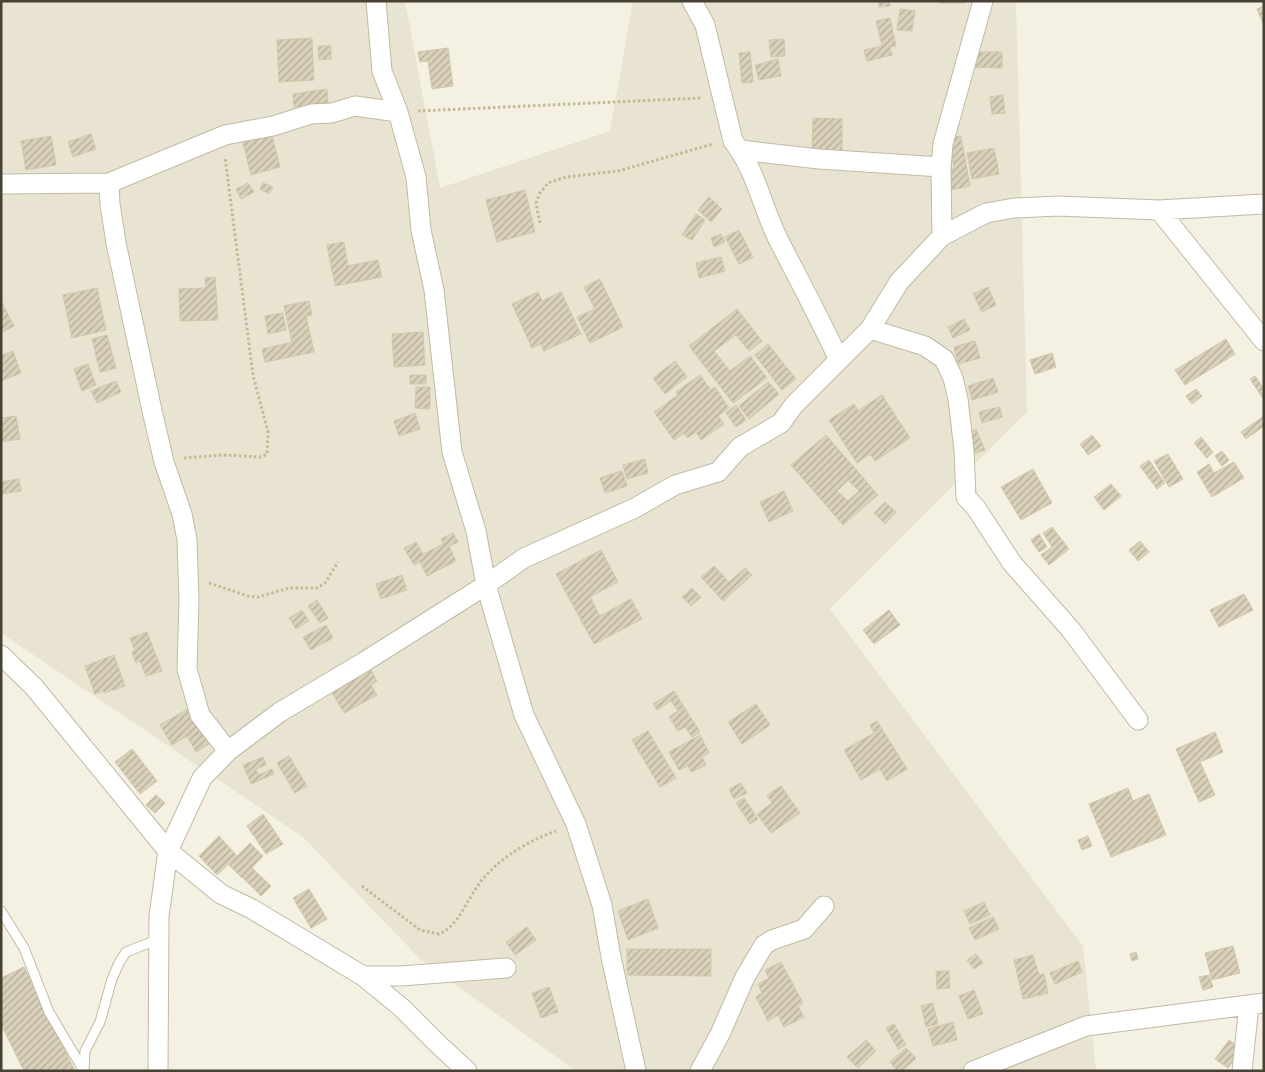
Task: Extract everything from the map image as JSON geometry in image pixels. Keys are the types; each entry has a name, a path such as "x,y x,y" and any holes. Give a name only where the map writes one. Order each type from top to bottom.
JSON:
{"street":[{"path":"376,1 382,71 398,112 416,177 422,230 434,290 452,452 476,532 486,585 524,715 576,824 602,905 610,957 636,1071"},
{"path":"692,1 705,25 722,97 737,146 759,189 778,238 798,274 839,360"},
{"path":"942,236 941,167 943,144 984,1"},
{"path":"1,184 109,183 225,135 273,126 311,114 332,113 355,106 398,112"},
{"path":"737,146 819,159 941,167"},
{"path":"109,183 116,243 164,462 182,514 187,540 189,601 187,669 200,715 228,751"},
{"path":"158,1071 159,939 168,851 202,778 228,751 280,712 486,585 524,558 636,508 675,485 718,472 740,447 781,422 794,404 870,329 899,282 942,236 986,213 1014,208 1092,206 1159,210 1264,204"},
{"path":"1159,210 1264,341"},
{"path":"870,329 925,346 944,358 958,399 964,450 966,497 976,508 1012,562 1070,630 1138,720"},
{"path":"1,655 34,687 168,851 221,894 252,909 363,976 402,1008 467,1071"},
{"path":"700,1071 720,1034 745,977 764,945 772,940 804,929 824,906"},
{"path":"363,976 401,976 506,968"},
{"path":"972,1071 1086,1026 1256,1004 1242,1071"}],"lane":[{"path":"1,911 24,948 49,1012 84,1071"},
{"path":"84,1071 85,1051 100,1022 110,986 119,963 126,952 159,939"}],"path":[{"path":"398,112 722,97"},
{"path":"164,462 199,457 261,457 267,454 269,449 268,432 253,375 239,277 225,167 225,135"},
{"path":"540,223 536,203 540,193 548,183 566,177 618,171 701,146 737,146"},
{"path":"189,601 202,581 220,585 248,596 258,597 289,588 317,588 325,583 338,562"},
{"path":"362,886 423,932 438,934 452,926 477,887 500,862 526,844 576,824"}],"shaded area":[{"path":"1,1 405,1 440,188 610,131 633,1 1016,1 1027,412 830,609 1083,946 1096,1071 576,1071 420,959 303,837 1,633"}],"building":[{"path":"879,1 889,1 890,6 879,7"},
{"path":"939,1 965,1 965,3 939,3"},
{"path":"1264,6 1264,26 1257,9"},
{"path":"900,9 915,11 912,31 897,30"},
{"path":"890,18 896,46 890,47 892,55 867,61 864,50 882,46 876,21"},
{"path":"312,38 314,80 279,82 277,40"},
{"path":"784,39 785,56 771,57 769,40"},
{"path":"318,46 331,46 331,59 319,60"},
{"path":"448,48 453,86 432,89 428,61 420,62 418,52"},
{"path":"750,52 753,82 742,83 739,53"},
{"path":"976,52 1002,52 1002,68 975,67"},
{"path":"778,59 781,76 759,80 755,65"},
{"path":"327,89 328,103 294,107 293,94"},
{"path":"1003,95 1005,113 992,114 990,97"},
{"path":"813,118 842,119 842,151 812,150"},
{"path":"270,128 280,167 251,175 241,135"},
{"path":"91,134 96,149 73,157 68,142"},
{"path":"51,136 56,165 26,170 21,141"},
{"path":"961,136 970,186 950,190 945,169 954,168 948,138"},
{"path":"994,148 999,174 972,179 967,153"},
{"path":"248,183 254,192 241,199 236,189"},
{"path":"263,183 273,187 269,194 260,189"},
{"path":"525,190 535,232 497,242 486,200"},
{"path":"709,197 722,209 711,222 698,210"},
{"path":"696,214 705,220 692,240 682,235"},
{"path":"739,230 753,257 739,264 725,237"},
{"path":"721,234 725,242 714,247 711,238"},
{"path":"344,242 348,266 378,260 382,277 335,286 327,245"},
{"path":"721,257 725,271 699,278 696,263"},
{"path":"215,277 218,320 180,321 179,289 206,288 205,278"},
{"path":"600,279 623,327 590,343 577,317 595,309 584,287"},
{"path":"988,287 996,305 982,312 973,294"},
{"path":"97,288 106,330 72,338 63,295"},
{"path":"538,292 542,301 561,292 581,334 544,351 541,344 532,348 512,304"},
{"path":"1,301 14,326 1,333"},
{"path":"309,301 312,315 306,316 314,352 265,362 262,349 292,342 284,306"},
{"path":"737,309 762,341 749,351 736,335 714,351 730,371 750,356 767,378 733,403 689,346"},
{"path":"283,313 286,330 268,334 265,316"},
{"path":"964,319 970,330 953,338 948,327"},
{"path":"423,332 425,365 394,367 392,334"},
{"path":"107,335 116,368 100,372 92,339"},
{"path":"1226,339 1235,354 1185,385 1175,370"},
{"path":"975,341 980,358 958,364 954,347"},
{"path":"768,344 796,379 782,390 755,355"},
{"path":"13,351 21,373 1,381 1,356"},
{"path":"1052,353 1056,367 1035,374 1030,360"},
{"path":"675,361 687,377 665,394 653,378"},
{"path":"88,364 96,385 82,391 74,369"},
{"path":"410,375 426,375 426,384 410,384"},
{"path":"700,375 711,390 715,387 729,408 718,416 724,424 701,440 696,432 687,438 684,433 674,440 654,412 678,395 676,392"},
{"path":"1255,376 1264,389 1264,400 1250,379"},
{"path":"993,378 998,392 972,400 968,386"},
{"path":"116,381 121,392 97,403 91,391"},
{"path":"768,382 779,394 749,419 739,406"},
{"path":"416,387 430,387 430,409 415,408"},
{"path":"1196,389 1202,396 1192,404 1186,396"},
{"path":"882,395 910,438 875,461 870,454 857,463 829,420 854,404 858,411"},
{"path":"736,405 746,420 736,427 726,413"},
{"path":"1000,407 1002,417 982,423 979,412"},
{"path":"415,413 420,429 399,436 394,421"},
{"path":"16,416 20,439 1,442 1,418"},
{"path":"1264,416 1264,426 1246,439 1241,432"},
{"path":"976,429 985,450 974,454 966,433"},
{"path":"826,435 878,495 843,525 791,465","holes":["848,480 859,491 848,501 837,491"]},
{"path":"1092,435 1101,446 1088,455 1080,444"},
{"path":"1201,437 1213,452 1207,458 1194,443"},
{"path":"1222,451 1229,460 1222,466 1215,456"},
{"path":"1168,454 1183,479 1169,487 1154,461"},
{"path":"645,459 648,473 627,479 623,465"},
{"path":"1149,460 1165,483 1157,489 1140,466"},
{"path":"1234,462 1244,478 1212,497 1197,472 1209,464 1214,473"},
{"path":"1033,469 1052,503 1021,520 1001,487"},
{"path":"622,471 627,486 605,493 600,478"},
{"path":"19,479 21,491 1,494 1,482"},
{"path":"1111,484 1121,496 1104,510 1094,497"},
{"path":"784,491 793,511 769,522 760,502"},
{"path":"885,502 896,512 885,524 874,513"},
{"path":"1052,527 1069,549 1049,565 1041,555 1052,547 1043,533"},
{"path":"453,533 458,542 449,546 456,561 427,576 420,562 414,565 404,548 416,542 423,554 444,544 441,539"},
{"path":"1039,534 1047,547 1039,552 1031,540"},
{"path":"1140,541 1149,552 1138,561 1129,550"},
{"path":"601,550 618,582 590,597 600,616 631,599 642,619 594,644 556,574"},
{"path":"714,566 729,582 745,568 752,575 723,601 701,577"},
{"path":"402,575 407,590 381,599 376,584"},
{"path":"692,588 701,597 691,606 682,597"},
{"path":"1244,594 1253,610 1219,627 1210,610"},
{"path":"317,600 328,618 320,623 308,606"},
{"path":"302,610 309,621 296,629 289,618"},
{"path":"889,610 900,625 874,644 863,630"},
{"path":"326,625 333,638 311,650 303,637"},
{"path":"147,632 162,671 146,676 140,661 136,663 132,652 135,651 130,638"},
{"path":"114,655 125,686 95,694 85,666"},
{"path":"370,669 377,681 371,685 377,695 344,713 331,691"},
{"path":"674,691 700,732 692,737 685,727 678,731 669,717 678,711 671,701 657,710 653,704"},
{"path":"756,704 770,725 742,744 728,722"},
{"path":"188,709 209,744 196,752 187,736 172,745 160,725"},
{"path":"877,721 907,769 887,781 880,769 861,780 844,750 874,733 870,725"},
{"path":"648,731 676,778 660,787 632,740"},
{"path":"1215,732 1223,752 1200,762 1215,795 1199,802 1176,749"},
{"path":"700,735 709,753 702,757 706,765 691,772 688,766 679,770 669,752"},
{"path":"132,749 157,781 140,794 115,762"},
{"path":"289,756 307,786 295,793 277,763"},
{"path":"263,757 266,765 256,769 258,775 272,769 274,774 251,784 243,765"},
{"path":"741,783 747,793 734,799 729,789"},
{"path":"781,786 800,813 771,833 757,814 772,803 767,795"},
{"path":"1128,788 1133,801 1149,794 1166,835 1111,857 1089,804"},
{"path":"156,795 165,803 155,813 146,805"},
{"path":"744,798 758,819 750,824 736,803"},
{"path":"263,814 283,844 266,854 247,826"},
{"path":"219,836 237,856 217,875 199,856"},
{"path":"1088,836 1092,846 1082,850 1078,840"},
{"path":"250,843 263,856 242,878 229,865"},
{"path":"252,868 271,886 261,896 243,878"},
{"path":"309,889 327,919 311,928 293,898"},
{"path":"648,899 658,928 628,940 618,911"},
{"path":"984,902 990,915 970,924 964,911"},
{"path":"993,917 999,929 975,940 969,928"},
{"path":"527,927 536,940 515,955 506,942"},
{"path":"1233,946 1240,973 1212,980 1205,953"},
{"path":"627,949 711,949 711,976 627,975"},
{"path":"1136,952 1138,959 1132,961 1130,954"},
{"path":"976,954 983,963 974,969 967,960"},
{"path":"1033,955 1039,975 1044,974 1048,993 1023,999 1014,960"},
{"path":"1078,961 1082,972 1055,984 1050,973"},
{"path":"781,962 803,1003 798,1006 804,1017 784,1027 778,1015 768,1021 756,997 762,993 758,984 769,978 765,970"},
{"path":"24,967 75,1071 24,1071 1,1024 1,978"},
{"path":"936,971 949,971 950,988 937,989"},
{"path":"1209,975 1213,987 1203,990 1199,977"},
{"path":"549,987 558,1012 541,1018 532,993"},
{"path":"974,990 983,1014 968,1019 959,996"},
{"path":"933,1003 938,1024 926,1027 921,1006"},
{"path":"953,1022 957,1040 933,1046 928,1029"},
{"path":"894,1024 906,1045 898,1049 886,1028"},
{"path":"866,1040 876,1051 858,1068 847,1057"},
{"path":"1229,1040 1242,1049 1228,1068 1215,1059"},
{"path":"906,1048 916,1058 902,1071 897,1071 890,1062"}]}
